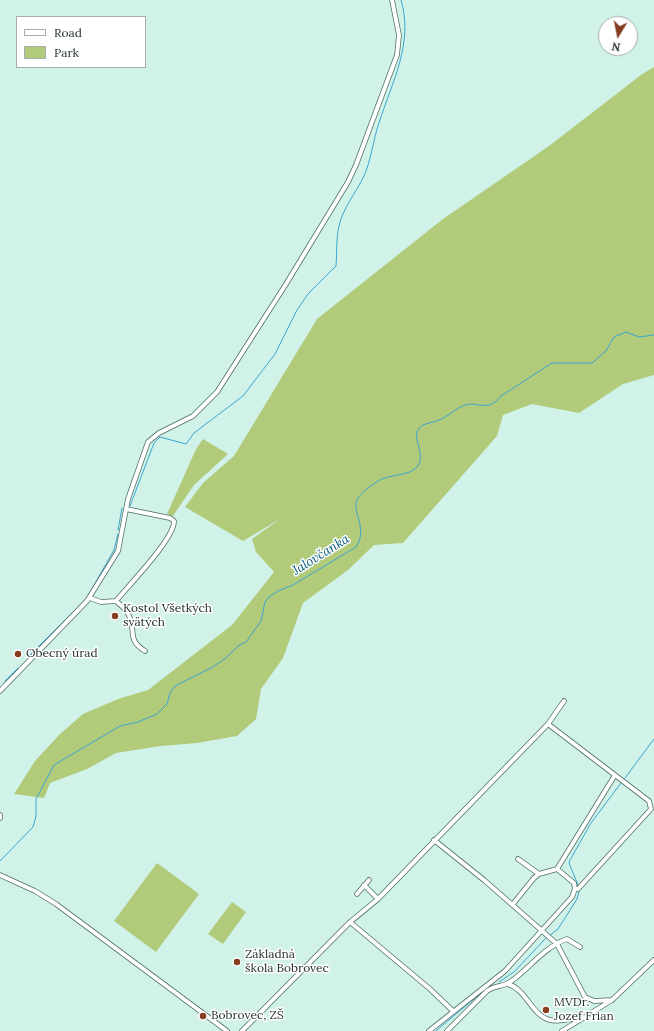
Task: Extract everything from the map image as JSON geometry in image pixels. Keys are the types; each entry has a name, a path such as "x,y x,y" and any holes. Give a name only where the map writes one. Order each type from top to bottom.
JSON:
{"street":[{"path":"0,691 90,598 118,551 128,499 148,442 159,432 193,416 217,392 286,284 351,176 397,55 398,27 392,0"},
{"path":"90,598 101,602 116,601 164,544 174,527 174,521 170,518 126,509"},
{"path":"116,601 127,611 132,623 133,639 136,646 145,651"},
{"path":"242,1031 350,922 378,899 548,724 564,701"},
{"path":"548,724 649,801 651,809 590,877 578,889 575,889"},
{"path":"513,904 539,874 557,869 615,775"},
{"path":"434,840 513,904 557,944 585,997 594,1001 612,1000"},
{"path":"518,859 539,874"},
{"path":"447,1031 544,933 572,897 575,889 574,883 557,869"},
{"path":"0,875 35,891 56,904 227,1031"},
{"path":"357,894 368,880"},
{"path":"364,885 378,899"},
{"path":"350,922 430,989 453,1012"},
{"path":"508,984 553,945 566,939 580,947"},
{"path":"562,1031 612,1000 654,960"},
{"path":"429,1031 493,984 508,984 518,990 546,1019 553,1021 585,1018"}],"green space":[{"path":"654,67 654,375 623,384 579,413 532,404 503,415 497,436 403,543 374,545 348,570 303,603 283,658 261,689 256,719 237,736 197,743 161,746 116,753 87,769 50,783 44,798 14,794 35,761 59,735 83,714 118,699 148,690 232,625 274,572 256,552 252,539 280,519 243,541 185,507 203,483 234,456 317,319 443,219 549,146 641,75"},
{"path":"203,439 228,454 194,485 173,516 167,514 196,449"},
{"path":"157,863 199,894 156,952 114,921"},
{"path":"232,902 246,912 223,944 208,934"}],"waterway":[{"path":"130,506 154,443 160,437 186,444 194,433 243,396 275,354 297,310 308,294 336,266 337,235 341,219 346,207 366,172 377,130 400,62 405,32 401,0"},
{"name":"Jalovčanka","path":"0,861 33,827 36,816 36,799 54,765 120,726 138,722 157,714 167,704 170,693 175,686 211,668 226,658 238,646 246,642 261,621 265,602 269,597 278,591 293,585 356,547 361,533 356,508 358,498 379,480 386,477 411,472 418,466 420,457 417,431 421,426 442,419 465,405 492,404 501,396 552,363 592,363 606,351 614,337 626,332 639,337 654,335"},
{"path":"118,530 122,508"},
{"path":"89,594 114,550 118,534"},
{"path":"30,655 85,600"},
{"path":"5,681 18,668"},
{"path":"625,778 654,739"},
{"path":"578,885 569,863 570,860 591,823 621,783"},
{"path":"549,936 558,929 577,899 579,892"},
{"path":"499,982 514,972 546,938"},
{"path":"436,1031 487,988"}],"place":[{"name":"Kostol Všetkých svätých","path":"115,616"},
{"name":"Obecný úrad","path":"18,654"},
{"name":"Základná škola Bobrovec","path":"237,962"},
{"name":"MVDr. Jozef Frian","path":"546,1010"},
{"name":"Bobrovec, ZŠ","path":"203,1016"}]}
